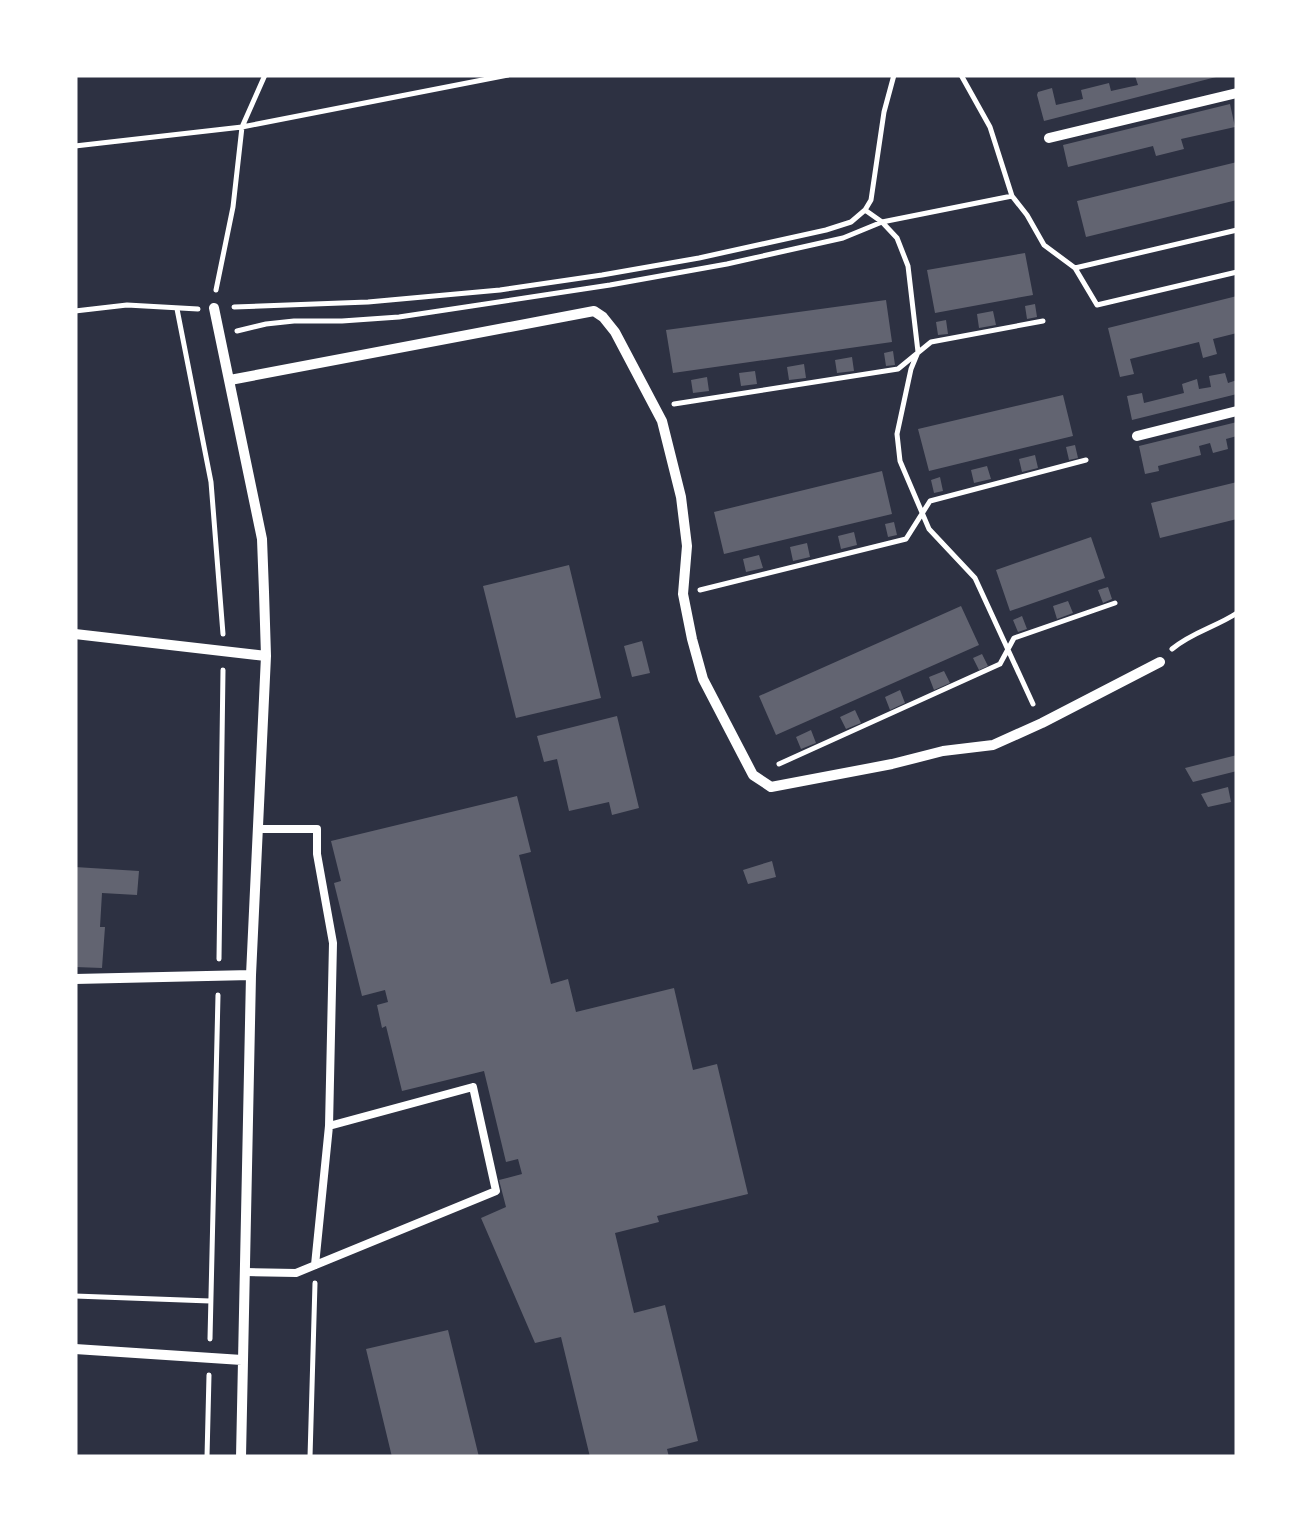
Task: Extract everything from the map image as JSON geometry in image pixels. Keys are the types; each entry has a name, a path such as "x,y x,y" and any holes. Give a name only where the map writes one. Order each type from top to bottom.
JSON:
{"street":[{"path":"1049,138 1237,92"},
{"path":"214,308 262,539 266,656 250,975 240,1457"},
{"path":"230,380 594,312 603,317 616,332 656,406 667,437 687,546 683,594 703,679 753,775 771,787 993,744 1160,662"},
{"path":"1137,436 1237,411"},
{"path":"75,634 266,656"},
{"path":"75,979 250,975"},
{"path":"75,1349 242,1360"}],"lane":[{"path":"259,829 317,829 317,854 333,943 329,1126 316,1265"},
{"path":"246,1272 296,1273 496,1191 473,1087 329,1126"}],"path":[{"path":"264,75 242,127 233,207 214,308 368,302 500,290 700,258 851,222 871,200 884,112 894,75"},
{"path":"75,146 242,127 508,75"},
{"path":"960,75 990,128 1012,196 1044,245 1075,268 1097,305 1237,272"},
{"path":"219,336 266,324 399,316 610,286 728,264 843,238 882,222 1012,196"},
{"path":"864,210 897,238 908,266 918,352 897,434 900,461 929,528 976,578 1042,723"},
{"path":"1075,268 1237,230"},
{"path":"75,311 128,306 176,309 211,482 224,652 208,1457"},
{"path":"656,406 898,369 932,342 1043,321"},
{"path":"683,594 906,539 930,500 1086,460"},
{"path":"753,775 1000,664 1014,638 1115,603"},
{"path":"1160,662 1193,633 1212,628 1237,613"},
{"path":"310,1457 316,1265"},
{"path":"75,1296 210,1301"}],"building":[{"path":"1224,75 1044,121 1037,95 1052,88 1056,105 1083,99 1081,90 1109,83 1111,91 1138,85 1135,76"},
{"path":"1230,104 1235,127 1181,139 1184,149 1156,156 1153,146 1068,167 1063,145"},
{"path":"1237,162 1237,200 1086,237 1077,201"},
{"path":"1025,253 1033,295 935,313 927,270"},
{"path":"1237,296 1237,333 1213,339 1217,354 1203,358 1199,342 1130,359 1134,374 1120,377 1108,328"},
{"path":"886,300 892,342 673,373 666,330"},
{"path":"1035,304 1037,317 1027,319 1025,306"},
{"path":"993,311 996,325 979,328 977,314"},
{"path":"946,320 948,334 938,335 936,322"},
{"path":"893,351 895,365 886,366 884,353"},
{"path":"852,357 854,371 837,373 835,360"},
{"path":"804,364 806,378 789,380 787,367"},
{"path":"755,371 757,384 741,386 739,373"},
{"path":"1225,373 1228,383 1237,380 1237,394 1132,420 1127,396 1142,393 1144,403 1184,393 1182,384 1197,379 1199,389 1211,387 1209,376"},
{"path":"707,377 709,391 693,393 691,380"},
{"path":"1063,395 1073,436 929,471 918,429"},
{"path":"1237,422 1237,436 1226,439 1228,449 1213,453 1210,443 1199,446 1201,455 1158,466 1159,471 1145,474 1139,446"},
{"path":"1075,445 1078,458 1069,460 1066,447"},
{"path":"1035,455 1038,468 1022,472 1019,459"},
{"path":"987,466 991,479 974,483 971,470"},
{"path":"882,471 892,514 724,554 714,512"},
{"path":"940,477 943,491 934,493 931,480"},
{"path":"1237,482 1237,519 1160,538 1151,503"},
{"path":"894,522 897,535 888,537 885,524"},
{"path":"854,532 857,545 841,549 838,536"},
{"path":"1091,537 1105,578 1010,611 996,570"},
{"path":"807,543 810,557 793,561 790,547"},
{"path":"759,555 763,568 746,572 743,559"},
{"path":"569,565 601,698 516,718 483,586"},
{"path":"1108,587 1112,599 1103,603 1098,590"},
{"path":"1068,601 1073,613 1057,619 1053,606"},
{"path":"961,606 979,645 776,735 759,696"},
{"path":"1022,616 1027,629 1018,632 1013,620"},
{"path":"642,641 650,673 632,677 624,646"},
{"path":"982,654 988,666 979,670 973,658"},
{"path":"944,671 950,683 934,690 929,677"},
{"path":"900,690 905,703 890,710 885,697"},
{"path":"855,710 861,723 846,729 840,717"},
{"path":"617,716 639,808 612,815 609,802 569,811 557,759 544,762 537,736"},
{"path":"811,730 816,743 801,749 796,737"},
{"path":"1237,755 1237,771 1193,782 1185,768"},
{"path":"1228,787 1231,802 1208,807 1201,794"},
{"path":"517,796 531,852 519,855 551,984 568,979 576,1012 674,988 693,1070 717,1064 748,1194 657,1216 659,1222 615,1233 634,1313 665,1305 698,1441 667,1449 669,1457 590,1457 561,1337 535,1343 481,1218 506,1207 499,1180 522,1174 518,1159 506,1162 484,1071 402,1091 377,1005 388,1002 385,990 362,996 334,883 341,881 331,841"},
{"path":"772,861 776,877 748,884 743,870"},
{"path":"75,867 139,871 137,895 102,893 102,968 75,967"},
{"path":"448,1330 479,1457 392,1457 366,1349"}]}
